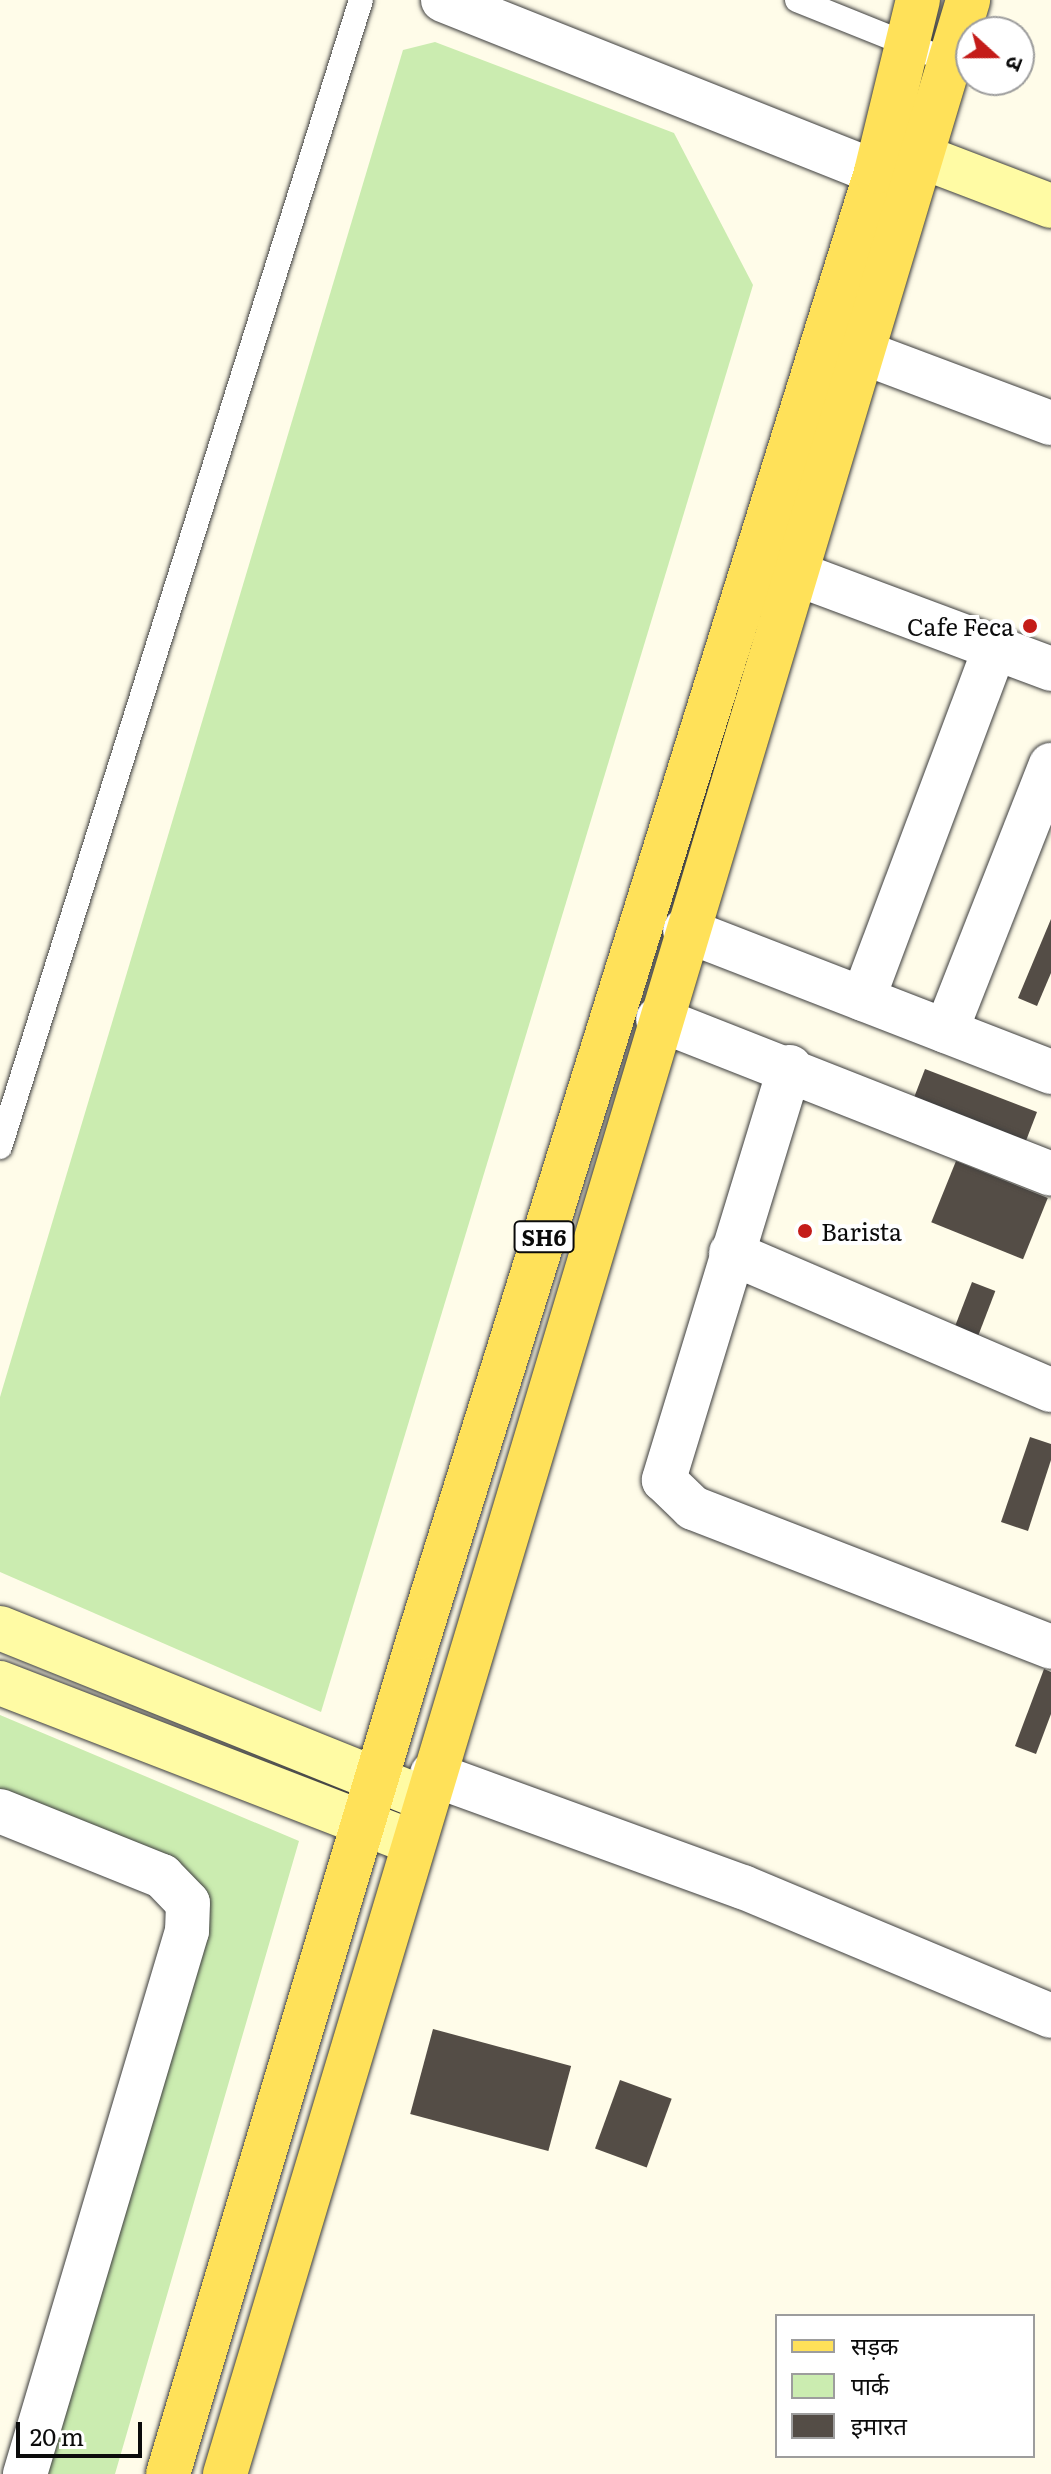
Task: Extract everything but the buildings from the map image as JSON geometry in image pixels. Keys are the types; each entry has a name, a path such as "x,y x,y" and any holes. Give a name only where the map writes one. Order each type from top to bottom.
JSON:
{"main road":[{"name":"SH6","path":"168,2474 375,1782 876,172 918,0"},
{"name":"SH6","path":"225,2474 792,572 968,0"},
{"path":"876,172 920,156 1051,206"},
{"path":"0,1628 375,1782 428,1786"},
{"path":"0,1683 412,1842"}],"street":[{"path":"443,0 876,172"},
{"path":"859,351 1051,423"},
{"path":"792,572 1051,669"},
{"path":"863,999 995,648"},
{"path":"946,1031 1051,765"},
{"path":"685,930 1051,1072"},
{"path":"658,1019 790,1067 1051,1174"},
{"path":"790,1067 666,1456 664,1480 674,1497 1051,1647"},
{"path":"731,1253 1051,1390"},
{"path":"428,1786 743,1887 1051,2016"},
{"path":"0,1811 162,1876 188,1903 187,1931 25,2474"}],"lane":[{"path":"0,1147 361,0"},
{"path":"797,0 906,47 951,62"}],"green space":[{"path":"435,42 674,133 753,285 321,1712 0,1572 0,1397 403,50"},
{"path":"0,1715 299,1841 115,2474 9,2474 189,1872 0,1794"}],"place":[{"name":"Cafe Feca","path":"1030,626"},
{"name":"Barista","path":"805,1231"}]}
